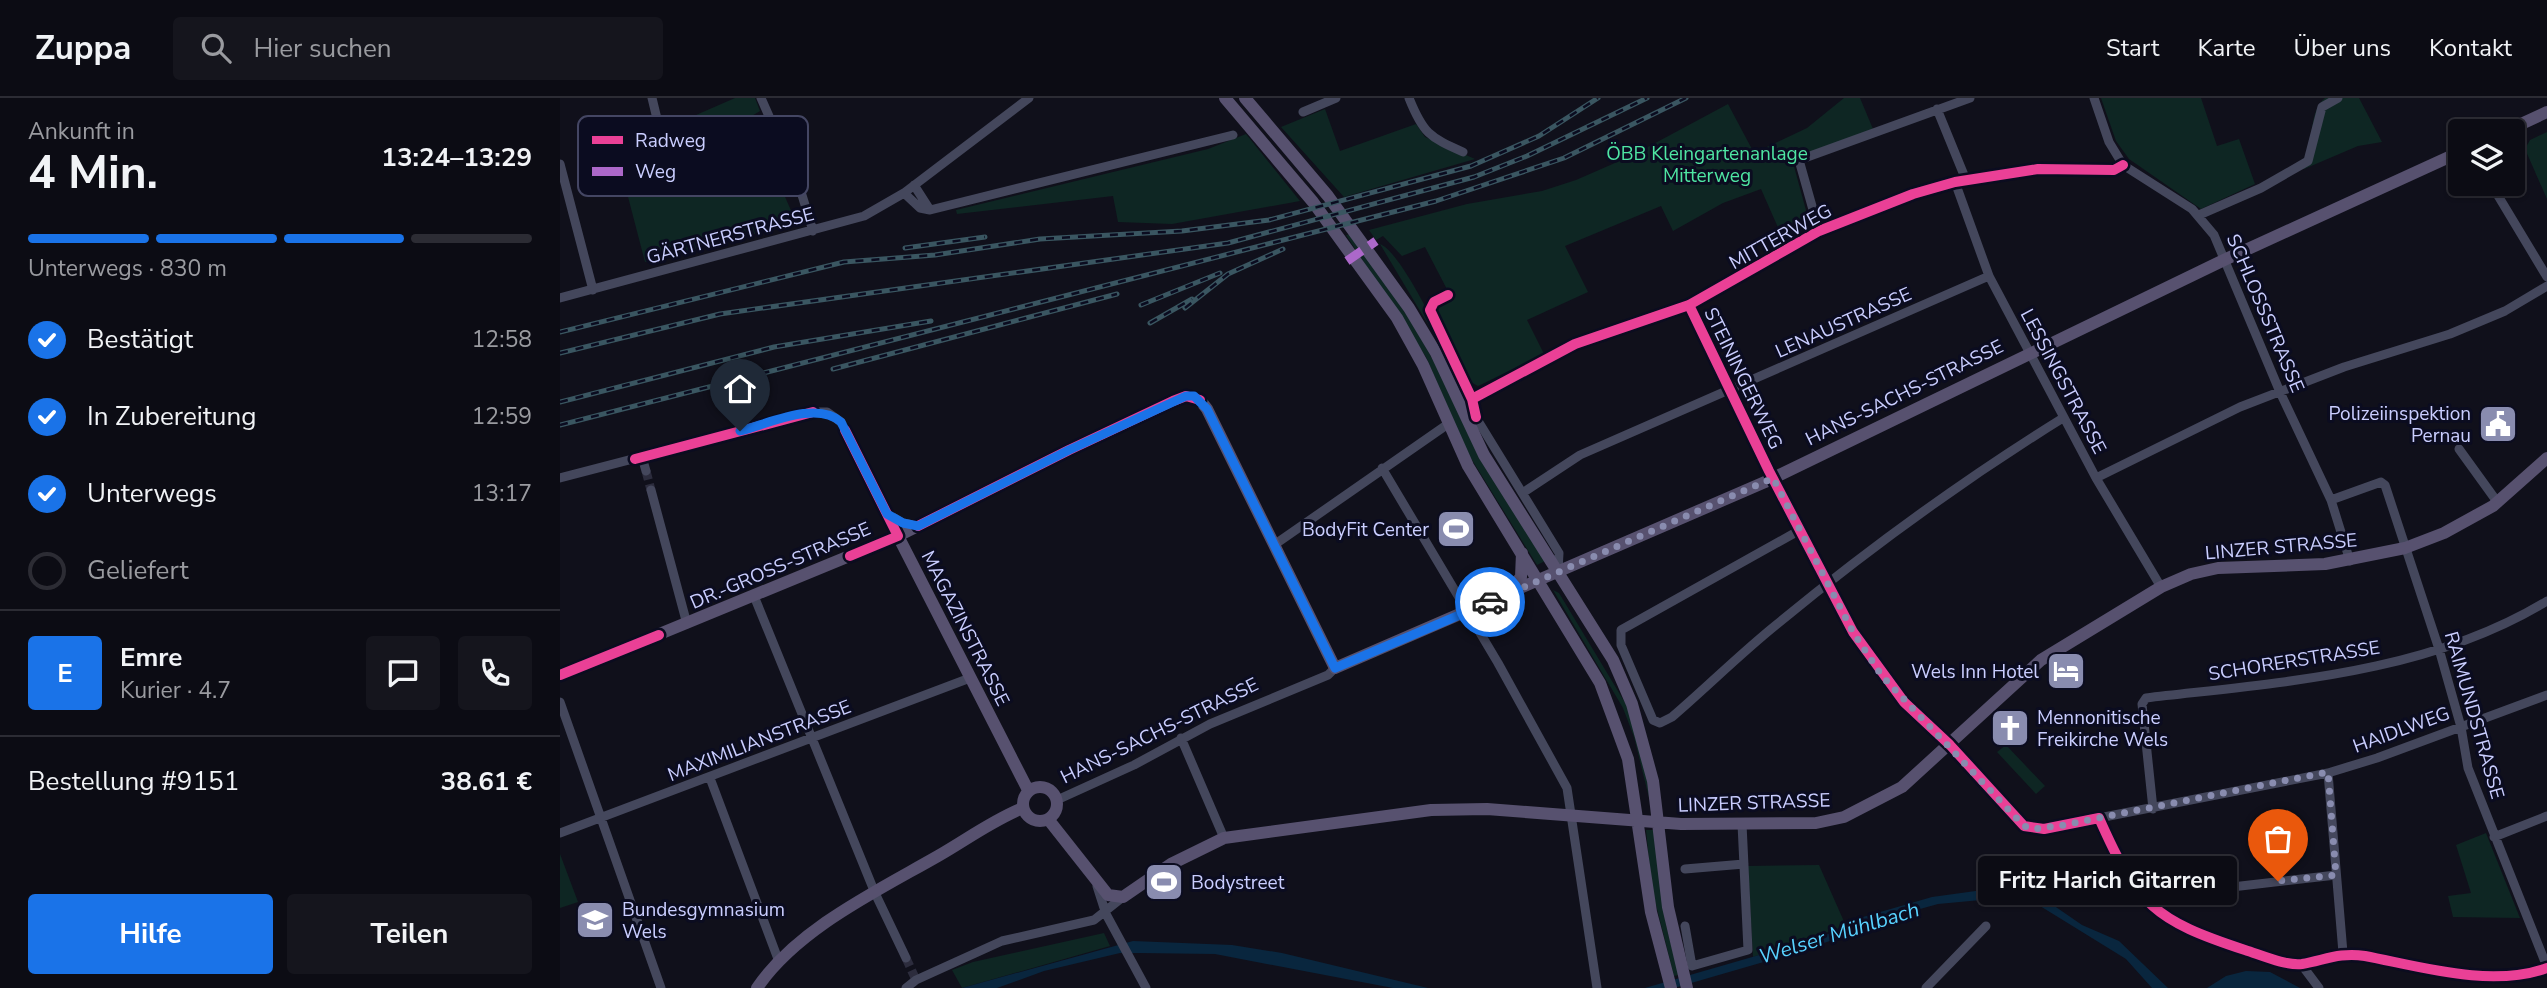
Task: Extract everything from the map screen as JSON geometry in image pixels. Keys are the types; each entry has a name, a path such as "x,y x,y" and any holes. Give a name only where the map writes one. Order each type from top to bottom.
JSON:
{"main road":[{"path":"1225,98 1313,202 1364,268 1423,365 1468,466 1584,652 1608,700 1628,759 1651,912 1670,983"},
{"path":"1245,98 1328,196 1409,309 1436,353 1473,436 1596,630 1625,686 1644,740 1659,823 1668,907 1687,988"},
{"path":"2525,122 2547,112"},
{"name":"HANS-SACHS-STRASSE","path":"1335,668 1773,478 2224,260 2448,157"},
{"name":"DR.-GROSS-STRASSE","path":"560,675 898,536 1069,450 1186,396 1200,400 1274,545"},
{"name":"LINZER STRASSE","path":"1124,897 1171,864 1224,838 1431,810 1487,809 1659,823 1816,823 1844,817 1902,787 2041,660 2161,587 2190,574 2218,568 2350,561 2405,548 2444,533 2498,503 2545,463"},
{"name":"MAGAZINSTRASSE","path":"898,536 1028,790"},
{"path":"1274,545 1335,668"},
{"path":"1504,596 1521,577 1522,553"},
{"path":"1037,786 1047,788 1057,800 1056,811 1048,819 1035,820 1023,808 1023,799 1028,790 1037,786"},
{"path":"757,988 778,959 875,893 1023,808"},
{"path":"1048,819 1108,895 1124,897"}],"street":[{"path":"652,98 656,116"},
{"path":"761,98 769,116"},
{"name":"GÄRTNERSTRASSE","path":"560,299 864,216 904,193 1029,98"},
{"path":"1303,112 1336,98"},
{"path":"1409,98 1419,125 1430,137 1463,152"},
{"path":"1819,231 1799,160 1970,98"},
{"name":"SCHLOSSSTRASSE","path":"2094,98 2109,142 2123,165 2199,215 2214,235 2280,392 2331,500 2350,561"},
{"path":"2199,215 2274,181 2308,162 2322,107 2338,98"},
{"path":"1937,110 1966,180"},
{"path":"904,193 920,208 930,210 1233,135"},
{"path":"560,164 593,290"},
{"name":"MITTERWEG","path":"1472,399 1575,344 1689,306 1819,231 1913,194 1955,182 2038,169 2114,170 2123,165"},
{"name":"LESSINGSTRASSE","path":"1955,182 1989,276 2096,478 2161,587"},
{"path":"915,184 930,210"},
{"path":"802,196 813,231"},
{"path":"2498,196 2547,277"},
{"name":"LENAUSTRASSE","path":"1524,492 1580,455 1989,276"},
{"path":"2096,478 2191,428 2344,367 2450,334 2505,311 2547,286"},
{"path":"1448,295 1434,302 1430,310 1472,399 1472,411 1559,553 1558,571"},
{"name":"STEININGERWEG","path":"1689,306 1773,478 1853,632 1882,676 2024,826 2044,828 2099,818"},
{"name":"MAGAZINSTRASSE","path":"642,457 813,412 827,412 841,422 898,536"},
{"path":"1800,530 1621,630 1621,645 1653,720 1660,723 1672,717 1774,626 2000,458 2063,418"},
{"path":"1274,545 1448,424"},
{"path":"2459,449 2498,503"},
{"path":"560,478 642,457 646,471"},
{"path":"1382,468 1562,777 1572,816 1597,988"},
{"path":"2331,500 2381,482 2385,485 2405,548"},
{"path":"651,490 687,624"},
{"path":"887,514 903,523 918,526"},
{"name":"RAIMUNDSTRASSE","path":"2405,548 2461,727 2468,768 2547,968"},
{"path":"754,596 875,893 906,958"},
{"name":"SCHORERSTRASSE","path":"2153,809 2142,704 2146,698 2346,672 2394,663 2485,633 2547,601"},
{"name":"HANS-SACHS-STRASSE","path":"1057,800 1134,765 1181,738 1328,675 1335,668"},
{"name":"MAXIMILIANSTRASSE","path":"560,833 970,678"},
{"name":"HAIDLWEG","path":"2099,818 2328,772 2377,758 2547,695"},
{"path":"560,702 661,988"},
{"path":"1181,738 1224,838"},
{"path":"2328,772 2343,953"},
{"path":"710,778 778,959"},
{"path":"2494,837 2547,816"},
{"path":"2099,818 2130,883 2141,897 2171,922 2251,952 2301,964 2343,953 2471,979 2524,977 2547,968"},
{"path":"1685,926 1692,966 1748,950 1742,824"},
{"path":"1685,869 1744,864"},
{"path":"2189,892 2336,875"},
{"path":"1095,879 1106,914 1146,988"},
{"name":"LINZER STRASSE","path":"906,988 916,980 1002,941 1077,925 1106,914 1124,897"},
{"path":"1926,988 1986,926"},
{"path":"2301,964 2319,988"}],"green space":[{"path":"735,98 755,98 760,111 752,116 694,116"},
{"name":"ÖBB Kleingartenanlage Mitterweg","path":"1844,98 1860,98 1873,129 1792,159 1810,225 1784,241 1761,189 1723,203 1673,231 1661,206 1565,246 1588,292 1527,320 1544,354 1478,386 1467,380 1435,314 1439,302 1451,297 1425,247 1402,256 1383,236 1376,240 1369,230 1467,204 1542,191 1576,180 1631,156 1728,104 1754,153 1807,128"},
{"path":"2101,98 2201,98 2217,146 2239,139 2255,184 2201,209 2129,159 2116,141"},
{"path":"2325,98 2359,98 2382,142 2358,146 2304,169 2298,166 2308,150 2315,113"},
{"path":"1325,109 1340,151 1416,124 1425,137 1475,159 1344,197 1281,127"},
{"path":"2547,132 2547,199 2525,149 2530,140"},
{"path":"1246,134 1300,201 1172,224 1118,222 1113,196 957,214 956,210 1208,149"},
{"path":"628,196 785,196 793,215 793,224 645,262"},
{"path":"1352,234 1412,323 1433,360 1481,461 1545,561 1537,565 1469,455 1426,357 1346,235"},
{"path":"1380,244 1402,267 1414,287 1460,376 1466,390 1463,392 1447,356"},
{"path":"1553,590 1559,593 1627,706 1644,761 1651,806 1634,737 1623,708"},
{"path":"2006,745 2045,786 2036,794 1997,752"},
{"path":"1646,830 1655,830 1666,925 1679,975 1674,976 1652,889"},
{"path":"2486,833 2520,918 2453,917 2448,896 2471,893 2456,845"},
{"path":"560,854 578,902 560,908"},
{"path":"1819,865 1846,926 1753,957 1748,866"},
{"path":"1104,933 1110,946 962,988 952,970 973,962"}],"water":[{"name":"Welser Mühlbach","path":"2012,886 2027,887 2082,925 2119,941 2168,988 2152,988 2126,959 2024,896 1938,904 1866,924 1847,935 1798,952 1674,988 1645,988 1822,937 1863,917 1932,897"},
{"path":"1133,941 1232,945 1282,953 1428,988 1393,988 1215,954 1120,953 1044,971 997,988 962,988"},
{"path":"2246,971 2270,972 2300,988 2207,988 2226,976"}],"tunnel":[{"path":"646,471 651,490"},
{"path":"906,958 916,980"}],"railway":[{"path":"560,332 844,262 935,255 1040,239 1182,231 1269,220 1471,166 1539,136 1598,98"},
{"path":"560,353 720,314 1228,243 1474,177 1527,156 1647,98"},
{"path":"560,425 1436,201 1564,158 1686,98"},
{"path":"905,248 985,237"},
{"path":"1185,308 1228,274 1283,249"},
{"path":"1141,305 1220,273"},
{"path":"833,369 1117,294"},
{"path":"1150,323 1192,299"},
{"path":"560,402 774,347 931,321"}],"marked path":[{"path":"1347,261 1376,241"}],"cycle path":[{"path":"1472,399 1575,344 1689,305 1819,231 1913,194 1955,182 2038,169 2114,170 2123,165"},
{"path":"1448,295 1434,302 1430,310 1472,399 1476,417"},
{"path":"1689,305 1769,471 1853,632 1904,702 1950,745 2024,826 2044,829 2099,818 2125,872 2152,906 2189,929 2281,962 2302,964 2356,955 2480,976 2525,974 2547,968"},
{"path":"918,526 1173,401 1186,396 1200,400"},
{"path":"635,459 813,412"},
{"path":"845,430 898,536 850,556"},
{"path":"560,675 659,635"}],"way so far":[{"path":"1490,602 1773,478 1853,632 1882,676 2024,826 2034,829 2064,825 2328,772 2336,875 2278,881"}],"place":[{"name":"Polizeiinspektion Pernau","path":"2498,424"},
{"name":"BodyFit Center","path":"1456,529"},
{"name":"Wels Inn Hotel","path":"2066,671"},
{"name":"Mennonitische Freikirche Wels","path":"2010,728"},
{"name":"Fritz Harich Gitarren","path":"2278,881"},
{"name":"Bodystreet","path":"1164,882"},
{"name":"Bundesgymnasium Wels","path":"595,920"}],"route":[{"path":"740,431 813,412 827,412 835,416 841,422 887,514 903,523 918,526 1069,450 1186,396 1194,396 1207,409 1335,668 1490,602"}]}
